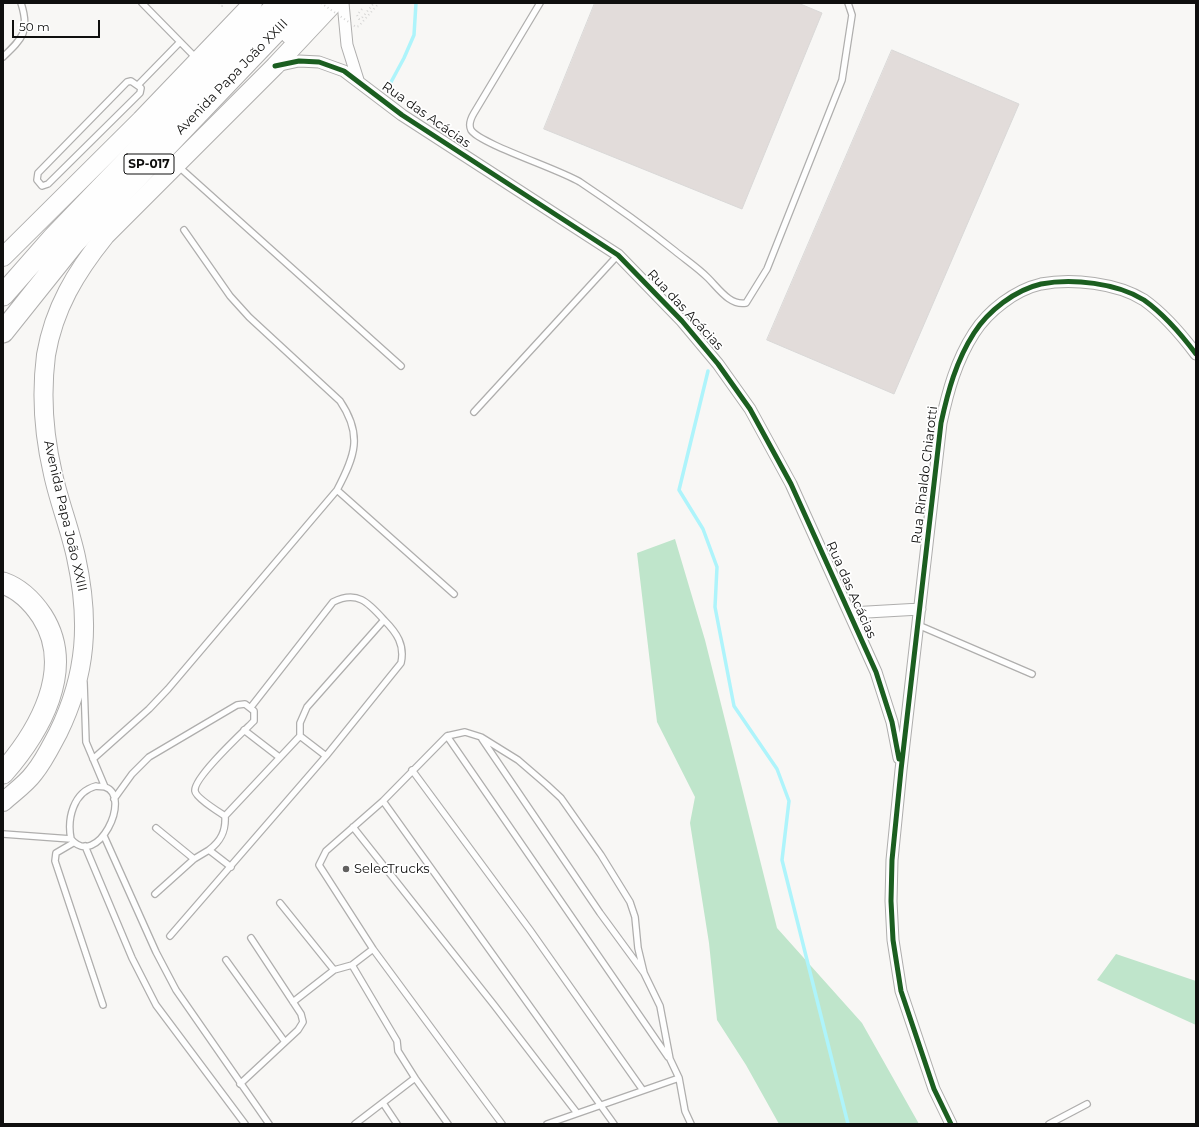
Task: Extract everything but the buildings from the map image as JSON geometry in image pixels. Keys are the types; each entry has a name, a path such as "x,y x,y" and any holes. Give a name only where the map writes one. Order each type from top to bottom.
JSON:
{"highway":[{"name":"Avenida Papa João XXIII","path":"3,294 54,237 279,3"},
{"name":"Avenida Papa João XXIII","path":"3,332 74,243 303,3"},
{"path":"210,100 258,66 324,3"},
{"path":"3,583 24,594 36,608 48,626 54,644 56,660 54,685 41,720 21,753 3,773"}],"main road":[{"path":"3,257 141,120 253,3"},
{"name":"Avenida Papa João XXIII","path":"3,802 34,773 52,746 66,718 78,684 83,659 84,610 82,587 76,556 53,474 47,444 44,405 46,355 60,305 83,264 105,236 178,166 276,66 334,3"}],"street":[{"path":"343,3 347,45 358,80"},
{"name":"Rua das Acácias","path":"276,66 299,61 319,62 344,71 358,80 402,115 618,255 682,321 718,364 750,409 791,484 850,613 885,696 901,770"},
{"name":"Rua Rinaldo Chiarotti","path":"952,1124 934,1089 918,1046 901,991 893,940 891,901 892,860 901,770 941,423 948,388 960,359 974,332 994,309 1016,294 1040,284 1074,282 1109,285 1143,300 1174,325 1196,354"},
{"path":"850,613 920,609"}],"lane":[{"path":"3,57 18,43 24,34 25,15 21,3"},
{"path":"142,3 198,60"},
{"path":"540,3 474,113 470,122 470,128 474,133 490,142 573,178 639,222 704,274 730,300 738,304 746,304 767,269 842,80 852,15 848,3"},
{"path":"138,85 180,42"},
{"path":"131,81 138,85 141,88 140,93 48,184 42,186 37,180 38,173 127,82 131,81"},
{"path":"178,166 214,200 401,366"},
{"path":"93,759 106,745 144,713 168,689 337,490 353,456 355,441 353,427 348,413 340,401 250,317 230,296 184,230"},
{"path":"474,412 618,255"},
{"path":"337,490 454,594"},
{"path":"170,936 326,756 401,663 403,652 401,642 397,635 375,610 355,596 344,596 332,602 251,707"},
{"path":"155,894 194,859 209,850 222,837 225,830 225,816 300,736 300,723 307,708 384,620"},
{"path":"918,625 1032,674"},
{"path":"3,834 72,841 85,846 93,844 104,836 113,818 114,799 111,791 105,787 86,742 83,659"},
{"path":"114,799 132,774 149,757 237,705 245,704 251,707 254,711 254,721 200,778 195,791 198,796 225,816"},
{"path":"244,730 279,757"},
{"path":"502,1124 373,949 319,865 326,851 383,801 447,736 465,732 481,737 518,760 560,798 601,856 630,902 635,917 638,948 644,972 660,1006 670,1059"},
{"path":"300,736 326,756"},
{"path":"447,736 670,1059 679,1078 685,1111 691,1124"},
{"path":"481,737 600,913 644,972"},
{"path":"412,770 530,930 642,1089"},
{"path":"72,841 70,821 73,809 80,794 88,788 105,787"},
{"path":"383,801 614,1124"},
{"path":"353,827 494,1005 577,1113"},
{"path":"156,828 194,859"},
{"path":"104,836 156,952 176,990 269,1124"},
{"path":"72,841 56,853 55,861 104,1005"},
{"path":"85,846 132,958 156,1005 245,1124"},
{"path":"209,850 231,867"},
{"path":"280,903 334,970"},
{"path":"240,1084 298,1030 303,1022 302,1014 251,938"},
{"path":"293,1002 334,970 352,965 373,949"},
{"path":"226,960 285,1042"},
{"path":"352,965 397,1041 398,1051 415,1078 448,1124"},
{"path":"356,1124 415,1078"},
{"path":"547,1124 560,1122 577,1113 601,1104 642,1089 679,1078"},
{"path":"383,1103 397,1124"},
{"path":"1049,1124 1087,1104"}],"path":[{"path":"219,3 222,6 224,3"},
{"path":"321,3 356,27 359,26 379,3"},
{"path":"367,3 360,8 357,15 359,19 361,19 374,3"}],"green space":[{"path":"675,539 705,640 777,928 862,1023 919,1124 779,1124 746,1065 717,1020 709,943 690,823 695,797 657,722 637,553"},
{"path":"1116,954 1196,981 1196,1025 1097,980"}],"waterway":[{"path":"390,84 414,35 416,3"},
{"path":"708,371 679,490 703,529 717,567 715,607 734,706 777,769 789,801 782,860 848,1124"}],"cycle path":[{"path":"275,66 299,61 319,62 344,71 402,115 618,255 682,321 718,364 750,409 791,484 876,672 892,722 899,759"},
{"path":"951,1124 934,1089 901,991 893,940 891,901 892,860 901,770 941,423 953,376 962,354 974,333 994,309 1012,296 1022,291 1041,284 1053,282 1094,283 1121,289 1133,294 1144,300 1166,318 1196,354"}],"place":[{"name":"SelecTrucks","path":"346,869"}]}
